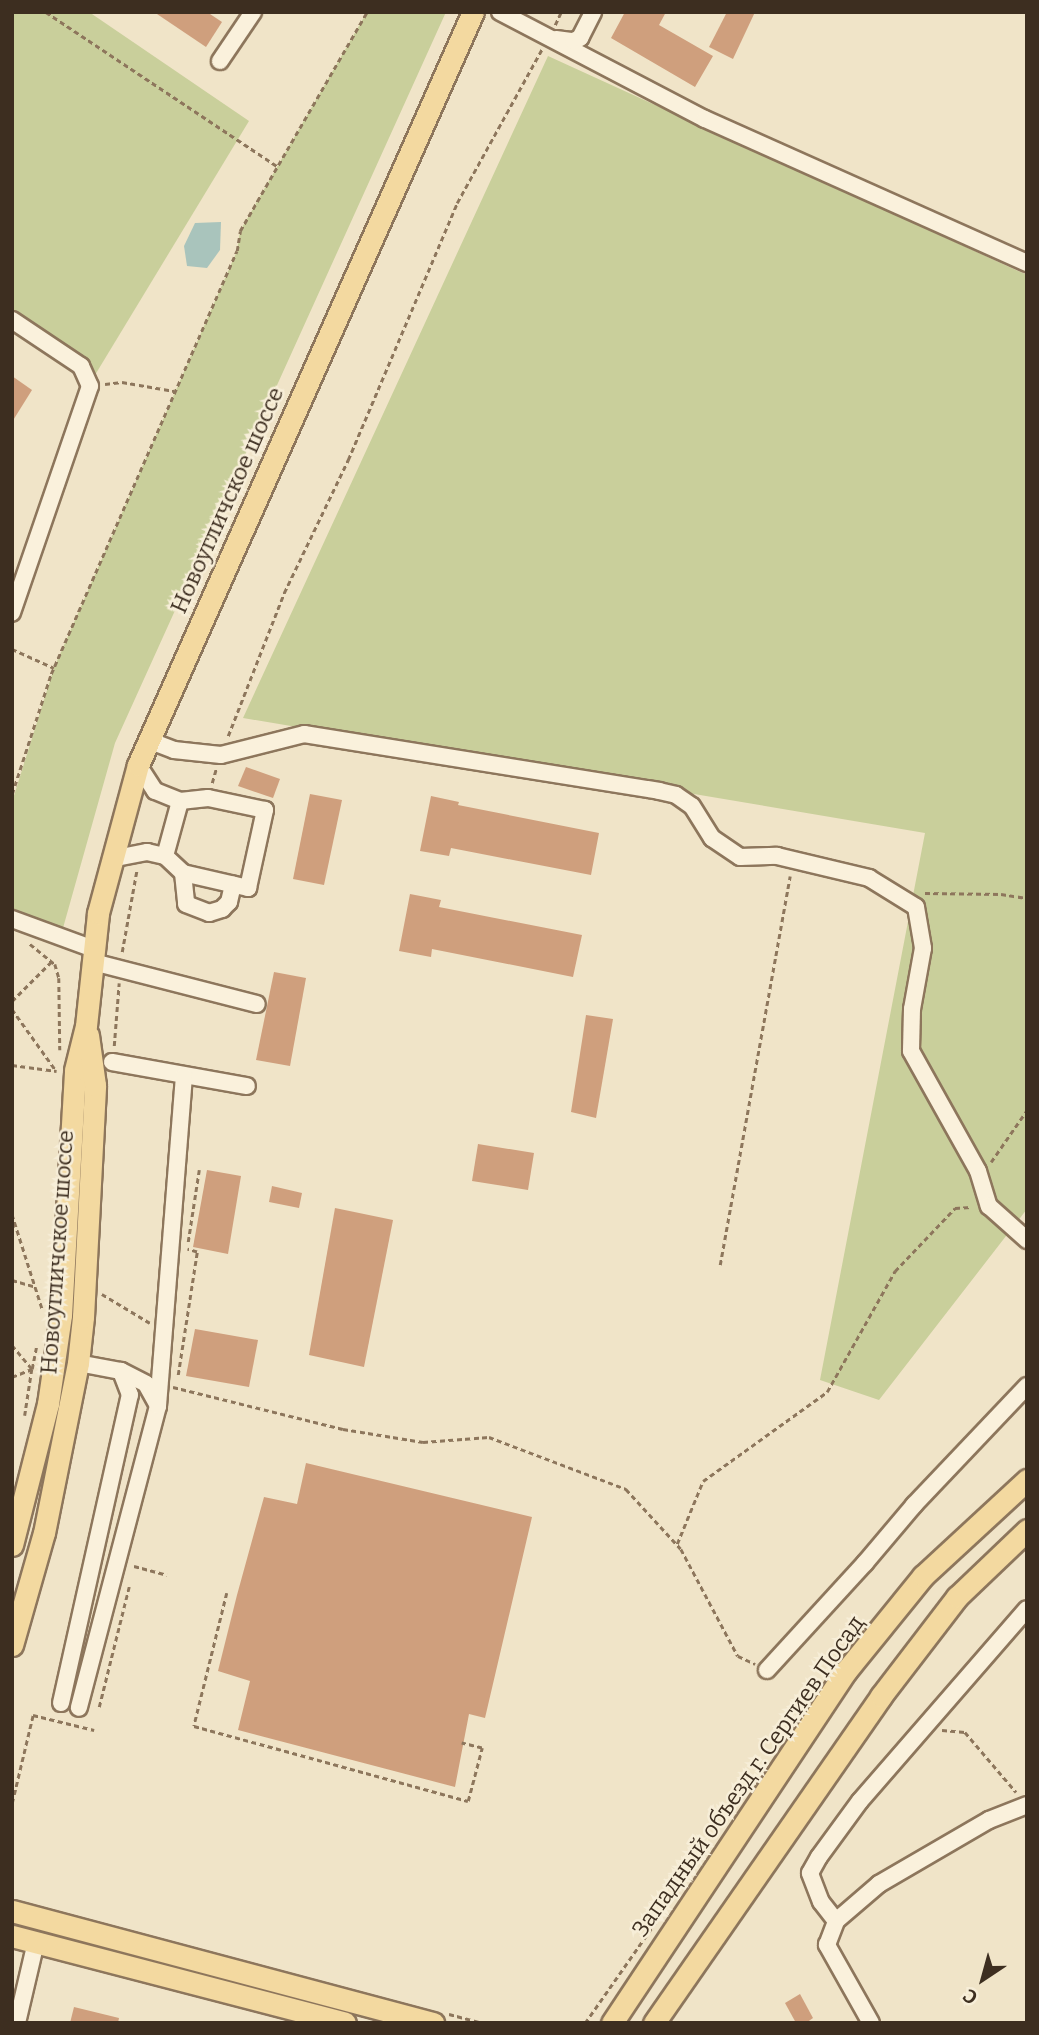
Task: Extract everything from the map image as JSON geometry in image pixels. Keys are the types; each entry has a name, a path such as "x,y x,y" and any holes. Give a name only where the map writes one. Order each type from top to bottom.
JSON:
{"main road":[{"name":"Новоугличское шоссе","path":"12,1545 16,1519 48,1404 61,1315 75,1070 86,1026 98,913 138,765 473,12"},
{"name":"Новоугличское шоссе","path":"12,1645 44,1533 78,1363 83,1317 95,1085 86,1026"},
{"name":"Западный объезд г. Сергиев Посад","path":"612,2023 846,1671 923,1576 1027,1480"},
{"path":"654,2023 889,1685 957,1597 1027,1530"},
{"path":"12,1911 433,2023"},
{"path":"12,1936 345,2023"}],"street":[{"path":"220,61 253,12"},
{"path":"500,12 705,119 1027,263"},
{"path":"548,38 573,41 580,38 593,12"},
{"path":"12,320 81,366 90,386 12,613"},
{"path":"148,740 174,750 220,755 304,734 676,794 692,806 712,838 740,857 777,856 869,878 916,907 923,948 912,1009 911,1051 949,1116 980,1180 989,1206 1027,1240"},
{"path":"111,859 147,852 165,856 183,873 248,888 265,810 208,798 180,801 155,791 138,765"},
{"path":"165,856 180,801"},
{"path":"183,873 186,904 209,913 222,909 229,902 233,884"},
{"path":"12,919 93,956 257,1004"},
{"path":"112,1062 247,1086"},
{"path":"79,1708 166,1403 184,1076"},
{"path":"78,1363 121,1370 146,1384 166,1403"},
{"path":"61,1703 130,1395 121,1370"},
{"path":"767,1670 914,1505 1027,1386"},
{"path":"835,1922 821,1902 810,1873 860,1801 1027,1609"},
{"path":"871,2023 827,1945 835,1922 878,1884 989,1820 1026,1805"},
{"path":"17,2023 36,1942"}],"path":[{"path":"46,12 277,166"},
{"path":"12,794 54,668 237,251 240,232 366,12"},
{"path":"208,798 220,755 284,593 348,460 457,203 561,12"},
{"path":"90,386 122,382 174,391"},
{"path":"12,649 54,668"},
{"path":"720,1265 793,860"},
{"path":"892,892 1001,894 1027,898"},
{"path":"29,943 52,961 60,990 59,1053"},
{"path":"12,1001 52,961"},
{"path":"12,1009 57,1071"},
{"path":"57,1071 58,1062"},
{"path":"12,1065 57,1071"},
{"path":"980,1180 1027,1110"},
{"path":"166,1403 197,1252 187,1251 199,1170"},
{"path":"677,1545 703,1481 827,1392 895,1271 955,1208 989,1206"},
{"path":"12,1214 43,1311"},
{"path":"12,1280 37,1287"},
{"path":"99,1292 156,1326"},
{"path":"12,1345 32,1370 24,1421"},
{"path":"12,1377 32,1370"},
{"path":"168,1385 343,1429 423,1442 489,1437 626,1489 677,1545 738,1656 767,1670"},
{"path":"137,1554 134,1567 167,1575"},
{"path":"99,1707 131,1579"},
{"path":"227,1592 194,1726 468,1801 482,1748 462,1743"},
{"path":"12,1802 33,1715 94,1731"},
{"path":"921,1729 965,1732 1026,1805"}],"green space":[{"path":"12,12 89,12 249,121 95,375 12,320"},
{"path":"367,12 446,12 115,743 63,928 12,911 12,802 54,668 237,251 240,231"},
{"path":"548,56 1027,275 1027,1209 879,1400 820,1380 925,833 243,718"}],"water":[{"path":"221,222 220,250 207,268 187,266 184,246 195,223"}],"building":[{"path":"154,12 207,12 222,22 206,47"},
{"path":"625,12 666,12 659,25 713,56 695,87 611,38"},
{"path":"727,12 755,12 733,59 709,47"},
{"path":"12,376 32,390 12,422"},
{"path":"246,767 280,779 273,798 238,786"},
{"path":"310,794 342,800 324,885 293,879"},
{"path":"431,796 459,802 458,805 599,833 591,875 451,848 449,856 420,851"},
{"path":"410,894 441,900 439,907 582,935 573,977 432,949 431,957 399,951"},
{"path":"274,972 306,978 290,1066 256,1060"},
{"path":"586,1015 613,1019 596,1118 571,1112"},
{"path":"478,1144 534,1153 528,1190 472,1181"},
{"path":"207,1170 241,1176 228,1254 193,1247"},
{"path":"272,1186 302,1193 299,1208 269,1202"},
{"path":"335,1208 393,1220 364,1367 309,1355"},
{"path":"195,1329 258,1340 249,1387 186,1376"},
{"path":"306,1463 532,1517 485,1718 469,1714 455,1787 238,1730 250,1681 218,1671 237,1595 264,1497 297,1504"},
{"path":"800,1994 813,2018 806,2023 796,2023 785,2003"},
{"path":"74,2007 119,2018 118,2023 70,2023"}]}
